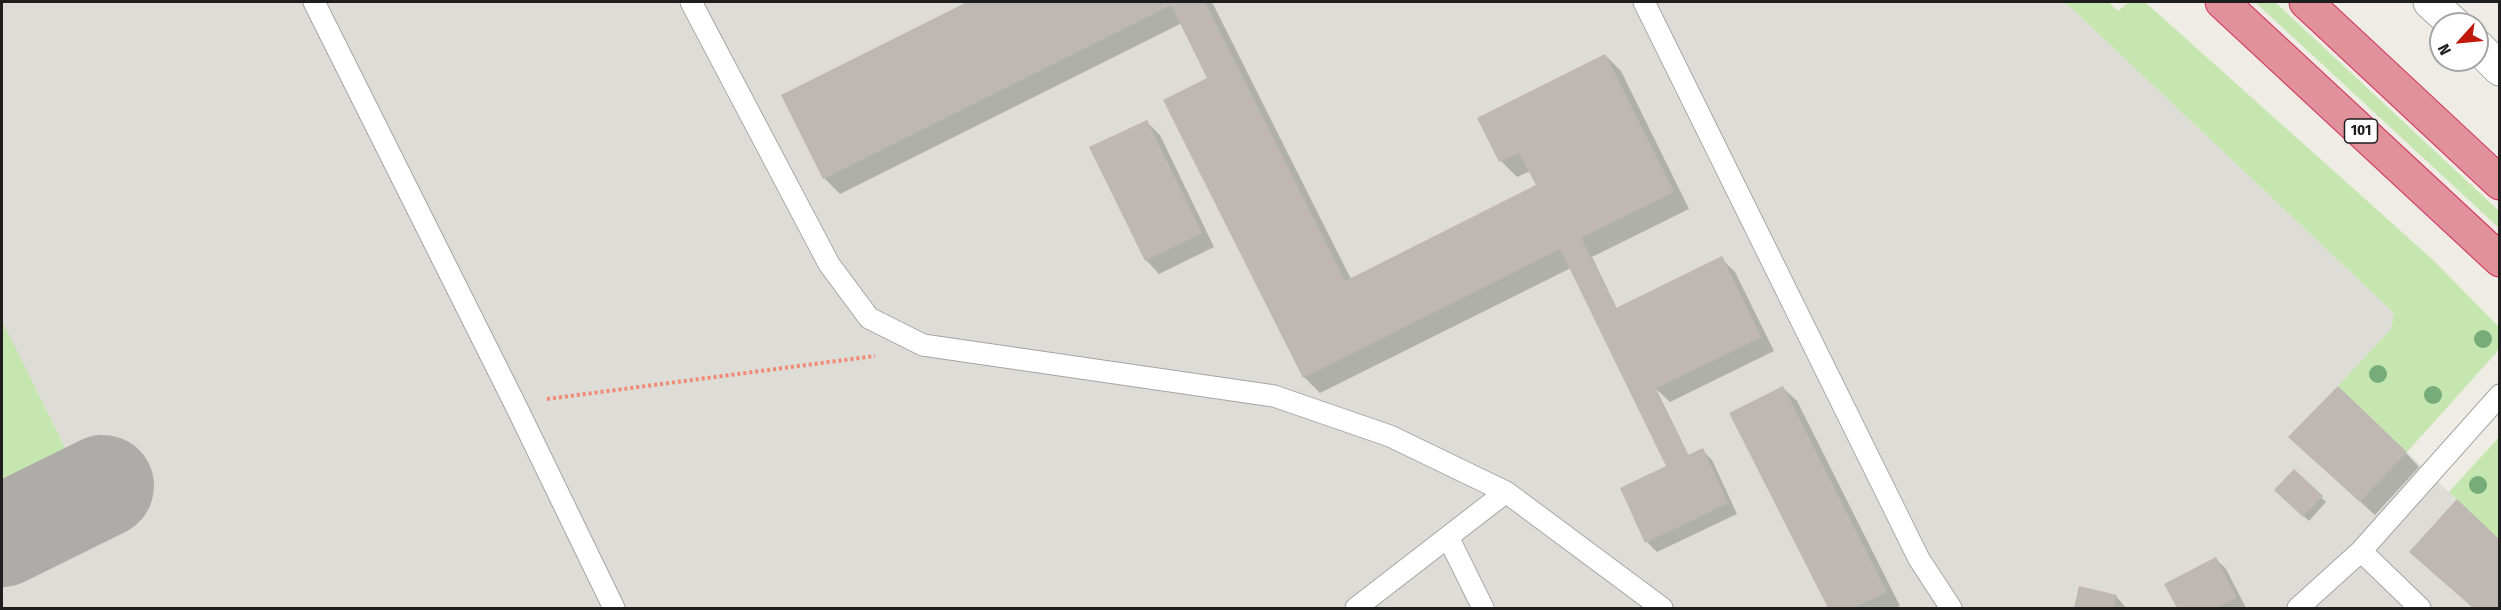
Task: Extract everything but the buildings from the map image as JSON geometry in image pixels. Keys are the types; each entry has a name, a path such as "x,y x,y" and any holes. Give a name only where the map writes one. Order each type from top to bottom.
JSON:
{"highway":[{"name":"101","path":"2222,2 2499,260"},
{"path":"2306,2 2499,183"}],"lane":[{"path":"314,2 515,404 614,609"},
{"path":"691,2 829,264 869,318 923,345 1274,396 1390,436 1506,492 1662,609"},
{"path":"1644,2 1919,559 1951,609"},
{"path":"2298,609 2361,551 2499,395"},
{"path":"1356,609 1506,492"},
{"path":"1448,537 1483,609"},
{"path":"2361,551 2420,609"}],"path":[{"path":"515,404 877,356 901,334"}],"shaded area":[{"path":"2,2 2065,2 2394,313 2391,329 2338,386 2499,540 2499,608 2,608"}],"green space":[{"path":"2065,2 2108,2 2118,11 2129,2 2145,2 2432,259 2499,327 2499,346 2496,353 2407,452 2338,386 2391,329 2394,313"},
{"path":"2255,2 2275,2 2499,211 2499,228"},
{"path":"2,321 72,462 2,496"},
{"path":"2499,437 2499,540 2449,492"}],"taxiway":[{"path":"2,536 103,486"}]}
